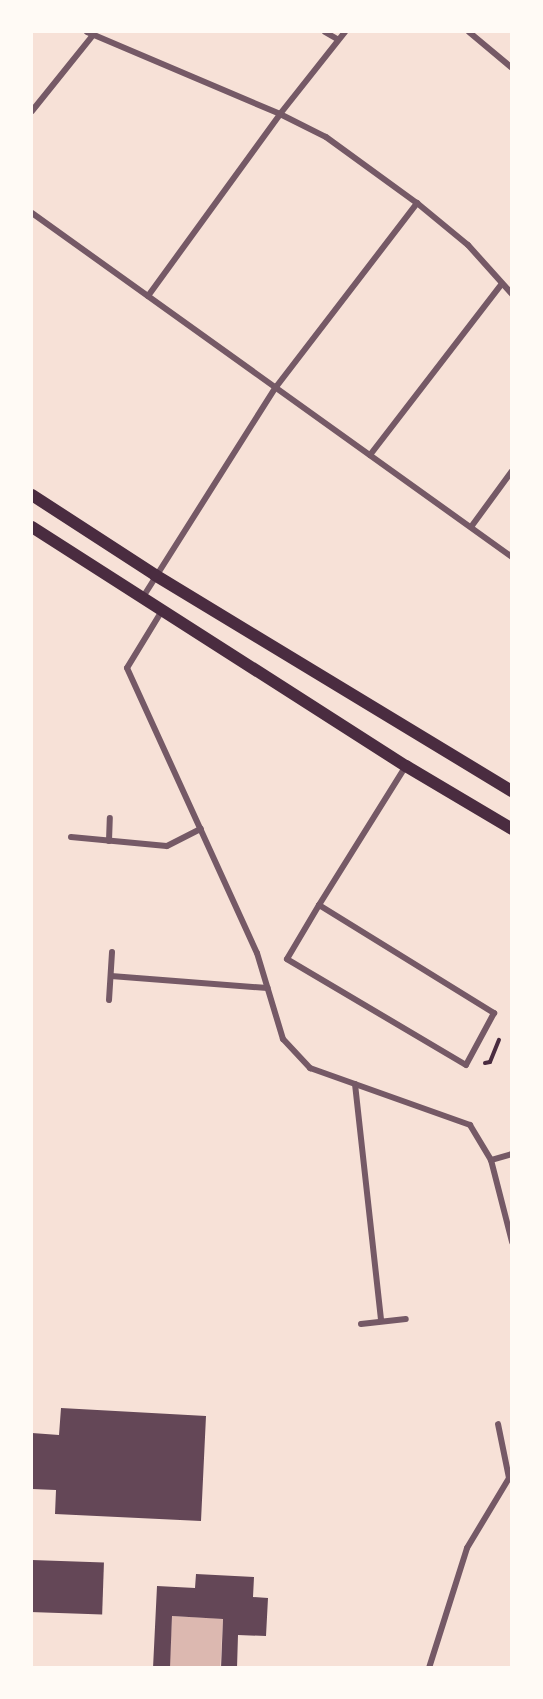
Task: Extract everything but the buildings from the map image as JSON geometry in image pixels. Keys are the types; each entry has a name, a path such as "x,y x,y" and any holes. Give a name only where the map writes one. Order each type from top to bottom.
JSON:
{"main road":[{"path":"32,495 155,575 512,791"},
{"path":"32,526 406,766 512,829"}],"street":[{"path":"325,32 338,39"},
{"path":"148,296 280,114 345,32"},
{"path":"469,32 512,68"},
{"path":"32,111 90,33 280,114 326,137 417,203 468,245 501,285 512,294"},
{"path":"143,597 276,387 417,203"},
{"path":"32,213 512,557"},
{"path":"370,455 501,285"},
{"path":"471,527 512,471"},
{"path":"163,609 127,668 257,953 283,1039 310,1068 470,1125 491,1160 512,1242"},
{"path":"319,905 494,1014 466,1065 287,958 319,905 406,766"},
{"path":"109,841 110,819"},
{"path":"71,837 167,846 201,829"},
{"path":"109,1000 112,952"},
{"path":"111,976 268,988"},
{"path":"355,1084 381,1320"},
{"path":"491,1160 512,1154"},
{"path":"361,1324 406,1319"},
{"path":"429,1668 467,1548 509,1478 498,1425"}],"shaded area":[{"path":"172,1616 223,1619 220,1668 169,1668"}]}
